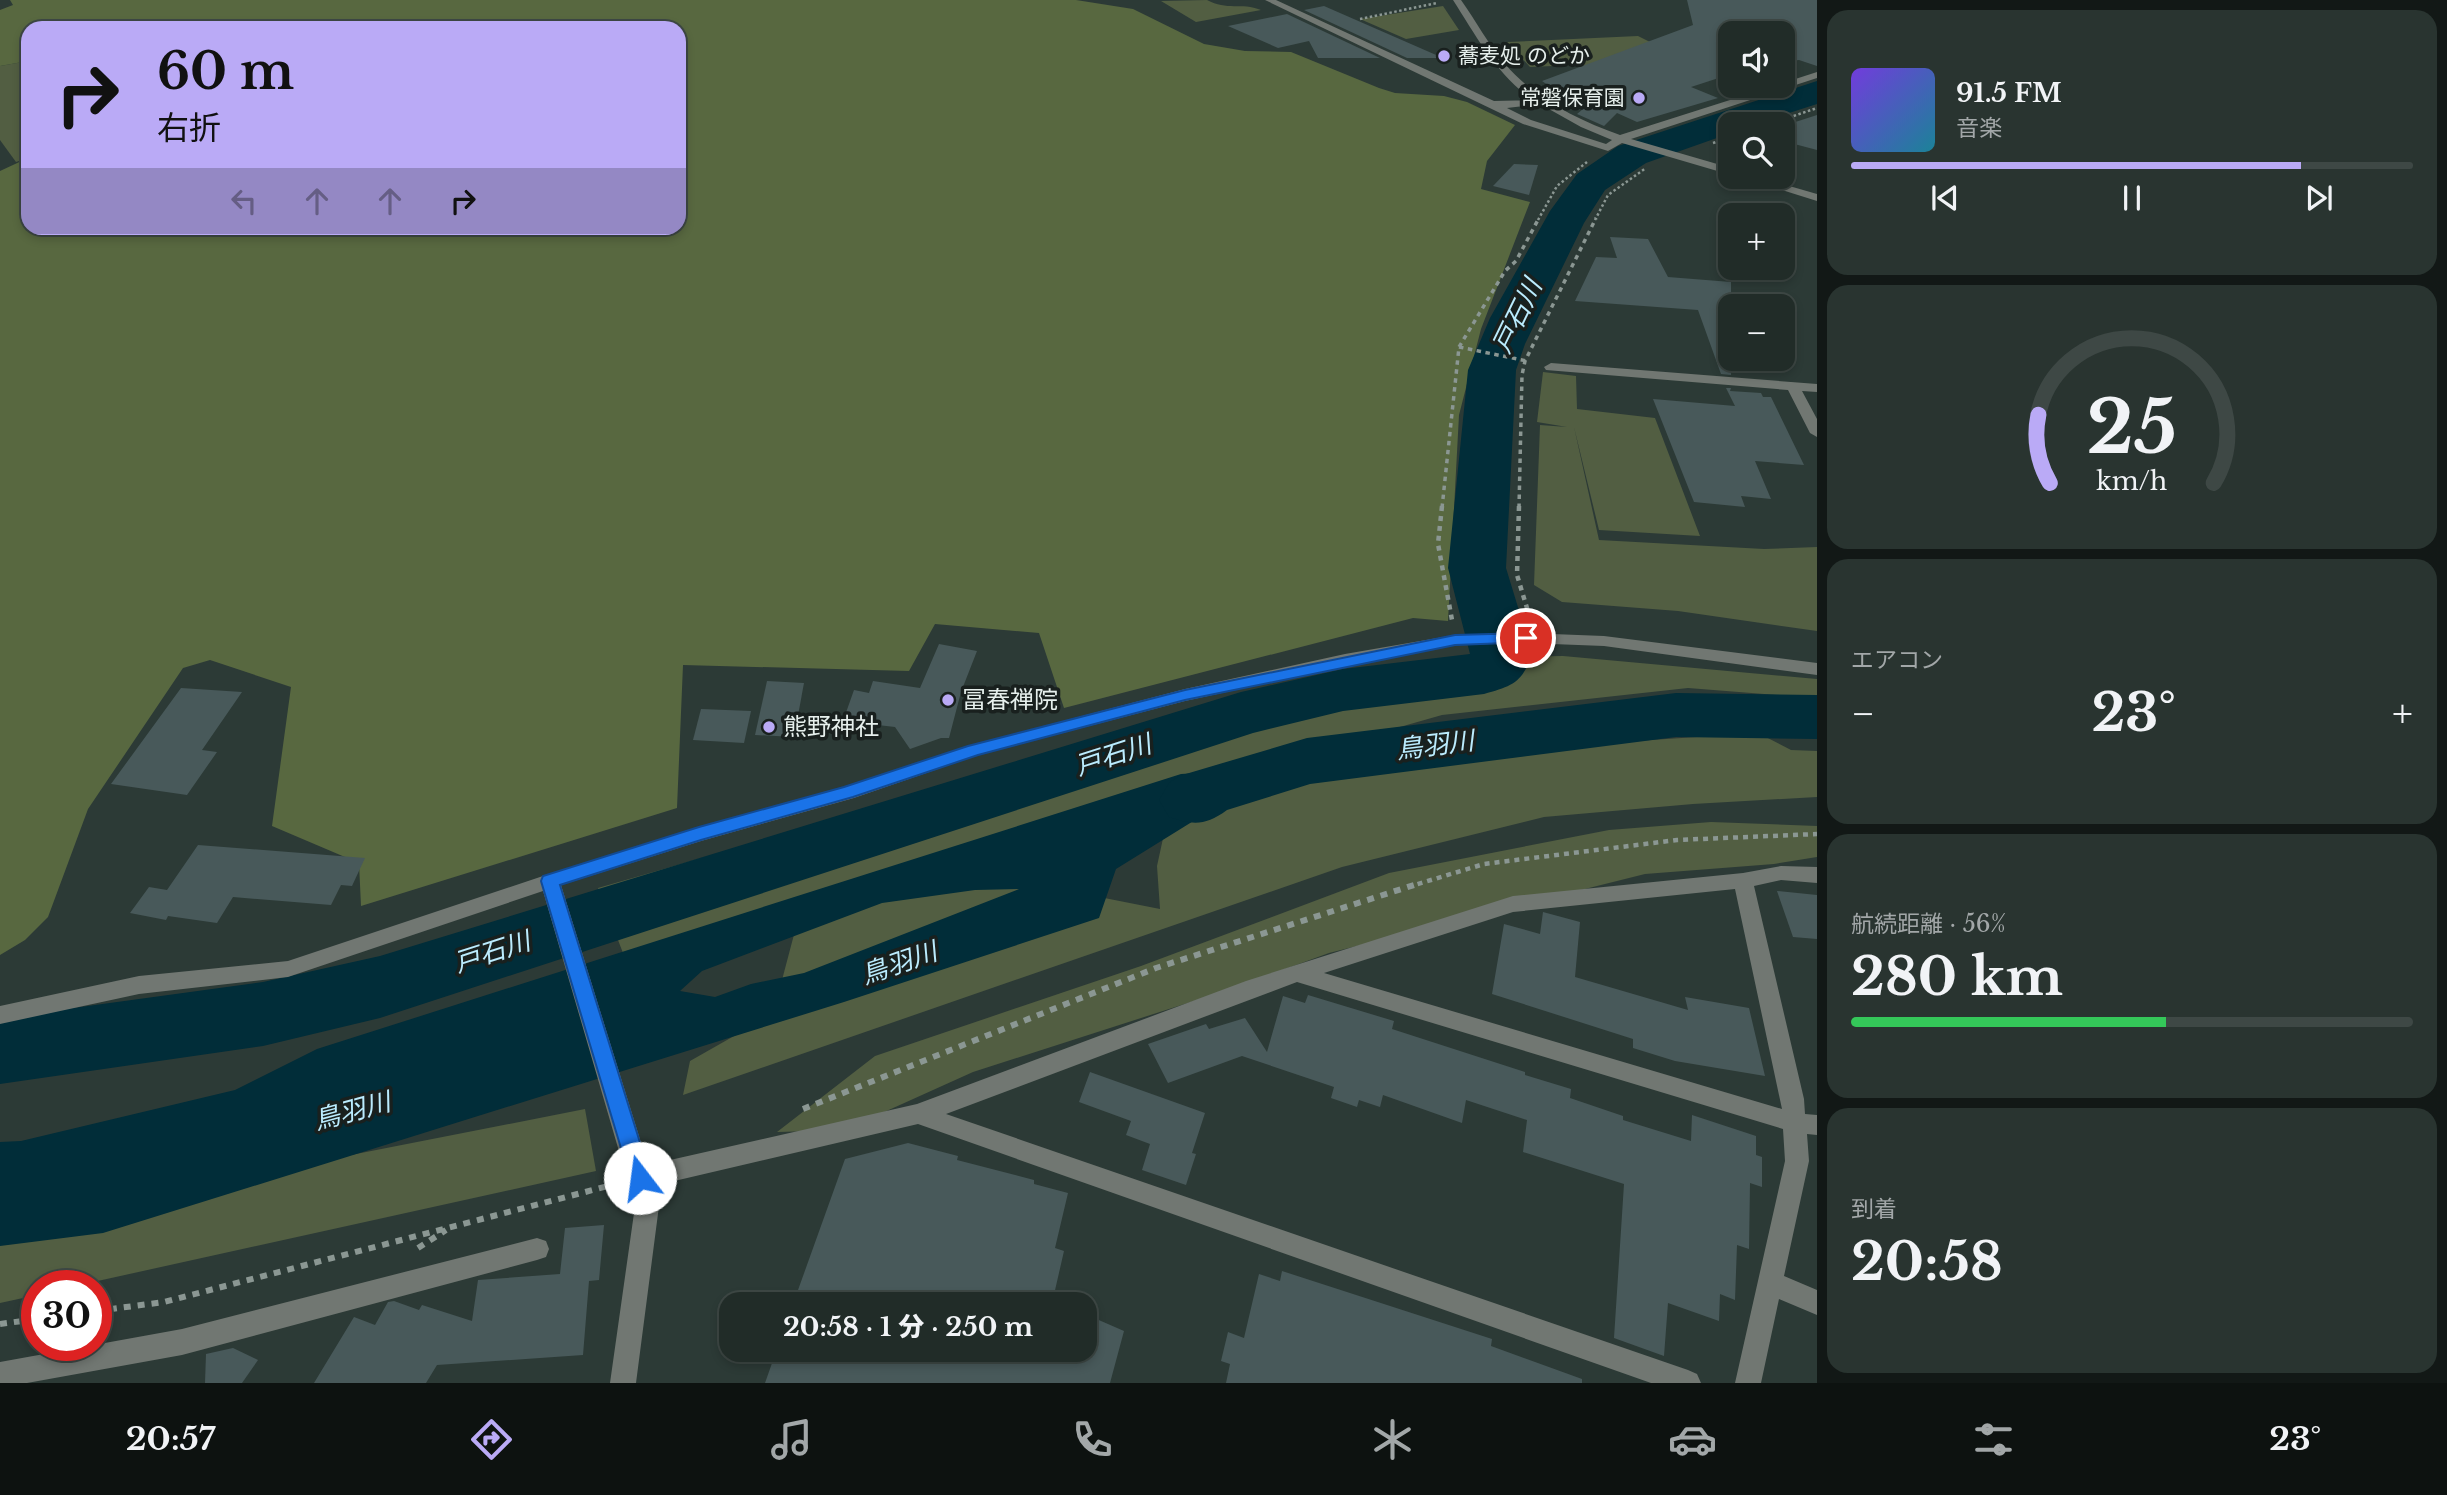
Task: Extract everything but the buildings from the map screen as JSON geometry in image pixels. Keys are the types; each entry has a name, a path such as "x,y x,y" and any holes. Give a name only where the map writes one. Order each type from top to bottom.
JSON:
{"street":[{"path":"1269,0 1527,122 1608,148 1817,75"},
{"path":"1457,0 1508,73 1541,101 1625,141 1718,168"},
{"path":"1492,104 1541,101"},
{"path":"1787,189 1817,198"},
{"path":"1551,367 1817,388"},
{"path":"1793,386 1817,433"},
{"path":"0,1015 139,985 288,968 553,890 699,834 847,793 974,750 1233,684 1463,639 1604,641 1817,669"},
{"path":"640,1178 918,1114 1254,987 1513,904 1743,881 1781,873 1817,875"},
{"path":"1743,881 1793,1099 1807,1124 1748,1383"},
{"path":"553,890 647,1206 625,1383"},
{"path":"1300,974 1807,1124"},
{"path":"918,1114 1688,1383"},
{"path":"0,1375 182,1342 537,1249"},
{"path":"1770,1282 1817,1303"}],"path":[{"path":"1325,26 1441,3"},
{"path":"1795,115 1817,108"},
{"path":"1463,639 1438,544 1459,347 1505,271 1516,261 1557,186 1608,148"},
{"path":"1459,347 1520,360"},
{"path":"797,1111 1156,968 1326,911 1484,864 1676,839 1817,834"},
{"path":"112,1309 164,1302 640,1178"},
{"path":"0,1324 21,1321"}],"green space":[{"path":"10,0 1076,0 1133,9 1204,44 1245,51 1291,52 1395,93 1444,96 1467,102 1515,125 1487,161 1481,189 1530,202 1481,329 1459,415 1448,621 1413,618 1064,708 1039,633 935,624 909,671 683,665 677,808 361,906 359,863 272,826 291,687 210,660 183,668 88,809 48,917 25,940 0,955 0,171 21,161 21,235 686,235 686,21 21,21 21,62 0,66 0,10 13,5"},
{"path":"1207,0 1221,5 1261,10 1196,22 1161,1"},
{"path":"1443,6 1459,30 1406,39 1360,19"},
{"path":"1638,36 1692,63 1618,81 1575,65 1530,67 1507,42"},
{"path":"21,62 21,160 16,162 0,140 0,66"},
{"path":"1543,372 1576,376 1577,409 1655,418 1700,536 1599,530 1574,427 1599,540 1764,549 1817,547 1817,631 1678,611 1562,602 1534,585 1540,425 1567,427 1537,422"},
{"path":"1563,656 1817,679 1817,698 1688,688 1442,715 992,843 623,953 598,888 1177,721 1358,679 1467,658"},
{"path":"1758,733 1791,750 1817,751 1817,797 1544,817 1342,867 683,1095 690,1061 773,1014 796,927 904,886 988,875 1160,909 1157,866 1167,820 1271,789 1354,770 1605,743"},
{"path":"1711,822 1817,826 1817,857 1774,864 1645,874 1329,953 1222,992 973,1072 871,1118 814,1131 777,1132 875,1056 1141,966 1389,873 1609,830"},
{"path":"585,1109 596,1171 112,1278 112,1270 21,1270 21,1298 0,1303 0,1224"}],"water":[{"path":"1279,768 1116,869 1099,918 844,1002 103,1233 0,1246 0,1142 21,1141 235,1090 317,1049 1181,774","holes":["1019,889 804,973 751,984 715,997 680,991 702,971 882,903 975,890"]}],"waterway":[{"name":"戸石川","path":"0,1051 263,1014 380,987 1241,714 1343,690 1484,673 1497,666 1501,653 1477,568 1492,370 1513,318 1570,211 1591,182 1603,171 1632,154 1817,92"},
{"name":"鳥羽川","path":"1193,800 1203,793 1307,761 1676,715 1817,717"}],"place":[{"name":"蕎麦処 のどか","path":"1444,56"},
{"name":"常磐保育園","path":"1639,98"},
{"name":"冨春禅院","path":"948,700"},
{"name":"熊野神社","path":"769,727"}],"route":[{"path":"640,1178 550,881 699,834 847,793 974,750 1185,695 1455,640 1526,638"}]}
